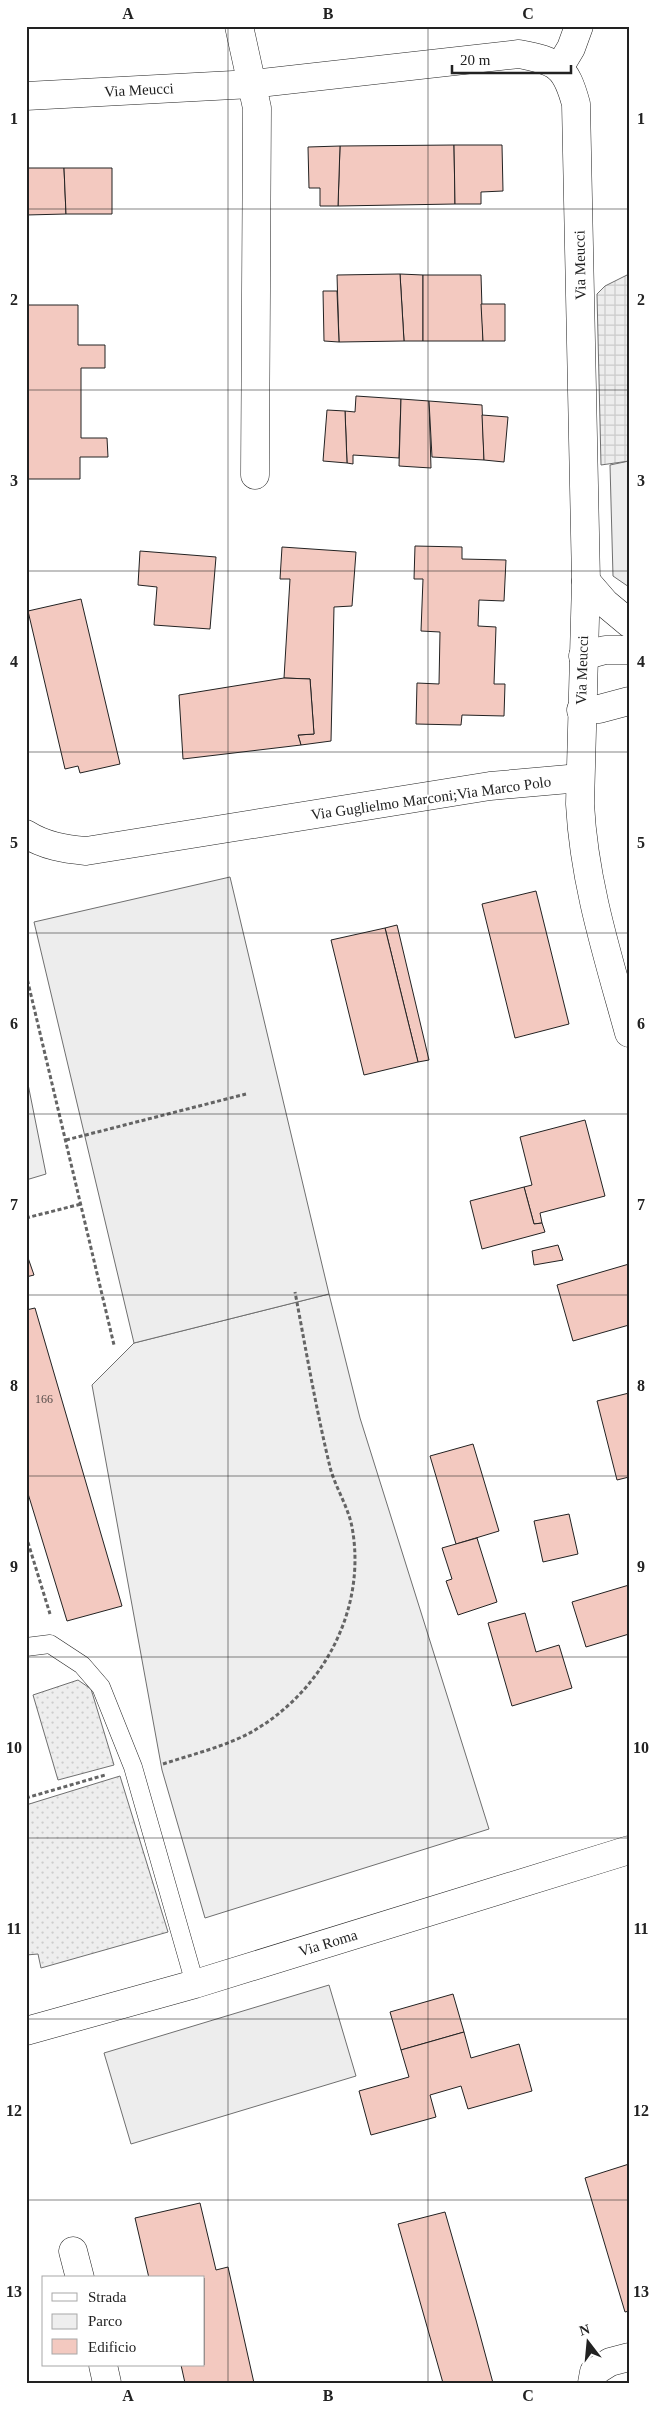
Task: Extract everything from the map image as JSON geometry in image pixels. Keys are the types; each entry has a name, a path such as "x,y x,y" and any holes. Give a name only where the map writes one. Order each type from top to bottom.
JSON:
{"street":[{"path":"239,26 257,108 255,475"},
{"path":"559,68 571,48 579,26"},
{"name":"Via Meucci","path":"26,96 252,84 519,54 541,58 559,68 569,80 576,104 586,581 582,656 580,778"},
{"path":"586,581 605,603 629,623"},
{"path":"582,656 605,650 629,650"},
{"path":"581,710 599,709 629,701"},
{"path":"580,778 582,841 589,888 629,1033"},
{"name":"Via Guglielmo Marconi;Via Marco Polo","path":"26,834 37,841 63,849 86,851 490,786 580,778"},
{"name":"Via Roma","path":"26,2031 195,1984 628,1853"},
{"path":"73,2251 79,2276"},
{"path":"592,2383 594,2372 610,2362 629,2357"},
{"path":"103,2366 107,2383"}],"lane":[{"path":"26,1647 50,1644 82,1665 101,1687 133,1770 195,1984"}],"path":[{"path":"26,974 114,1345"},
{"path":"66,1140 246,1094"},
{"path":"26,1218 81,1204"},
{"path":"26,1798 200,1753 254,1730 295,1701 327,1661 346,1621 355,1572 352,1527 331,1470 295,1292"},
{"path":"26,1536 57,1635 50,1644"}],"green space":[{"path":"26,1074 46,1174 26,1180"},
{"path":"329,1294 360,1418 489,1829 205,1918 162,1770 92,1385 134,1343"},
{"path":"78,1680 91,1689 114,1765 58,1780 33,1695"},
{"path":"120,1776 168,1932 41,1968 38,1954 26,1955 26,1805"}],"shaded area":[{"path":"629,274 629,461 601,465 597,294 605,286"},
{"path":"629,461 629,587 613,576 610,465"},
{"path":"230,877 329,1294 134,1343 34,922"},
{"path":"329,1985 356,2076 131,2144 104,2053"}],"building":[{"path":"454,145 455,204 338,206 340,146"},
{"path":"454,145 502,145 503,191 481,192 481,204 455,204"},
{"path":"340,146 338,206 320,206 320,188 309,188 308,147"},
{"path":"26,168 64,168 66,214 26,215"},
{"path":"64,168 112,168 112,214 66,214"},
{"path":"400,274 423,275 423,341 404,341"},
{"path":"400,274 404,341 339,342 337,275"},
{"path":"423,275 481,275 483,341 423,341"},
{"path":"323,291 337,291 339,342 324,341"},
{"path":"481,304 505,304 505,341 483,341"},
{"path":"26,305 78,305 78,345 105,345 105,368 81,368 81,438 107,438 108,457 80,457 80,479 27,479"},
{"path":"356,396 401,399 399,458 353,455 353,464 347,463 345,411 355,412"},
{"path":"401,399 429,401 431,468 399,466"},
{"path":"429,401 482,405 484,460 432,457"},
{"path":"327,410 345,411 347,463 323,461"},
{"path":"482,415 508,417 504,462 484,460"},
{"path":"415,546 462,547 462,559 506,560 504,601 479,600 478,626 496,627 494,684 505,684 504,716 462,715 461,725 416,724 417,683 439,684 440,632 421,631 423,579 414,579"},
{"path":"282,547 356,552 352,606 334,607 331,741 301,745 298,735 314,734 310,679 284,678 290,579 280,579"},
{"path":"140,551 216,557 210,629 154,625 157,587 138,585"},
{"path":"81,599 120,764 80,773 78,766 65,769 28,611"},
{"path":"284,678 310,679 314,734 298,735 301,745 183,759 179,695"},
{"path":"536,891 569,1024 515,1038 482,904"},
{"path":"397,925 429,1060 418,1062 385,928"},
{"path":"385,928 418,1062 364,1075 331,940"},
{"path":"585,1120 605,1196 540,1213 542,1223 534,1224 524,1187 532,1185 520,1137"},
{"path":"524,1187 534,1224 542,1223 545,1232 482,1249 470,1201"},
{"path":"558,1245 563,1260 534,1265 532,1251"},
{"path":"26,1252 34,1275 26,1277"},
{"path":"629,1264 629,1325 573,1341 557,1285"},
{"path":"35,1308 122,1606 67,1621 26,1487 26,1310"},
{"path":"629,1393 629,1477 617,1480 597,1401"},
{"path":"473,1444 499,1531 456,1544 430,1456"},
{"path":"569,1514 578,1554 543,1562 534,1521"},
{"path":"477,1538 497,1602 458,1615 446,1581 452,1579 442,1548"},
{"path":"629,1585 629,1634 586,1647 572,1602"},
{"path":"525,1613 536,1652 559,1645 572,1688 512,1706 488,1623"},
{"path":"453,1994 464,2032 401,2050 390,2012"},
{"path":"464,2032 471,2058 519,2044 532,2091 468,2109 461,2086 430,2095 436,2117 371,2135 359,2091 409,2077 401,2050"},
{"path":"629,2164 629,2311 625,2312 585,2178"},
{"path":"200,2203 216,2270 228,2267 254,2383 185,2383 181,2366 205,2366 205,2276 149,2276 135,2218"},
{"path":"445,2212 493,2383 443,2383 398,2224"}]}
